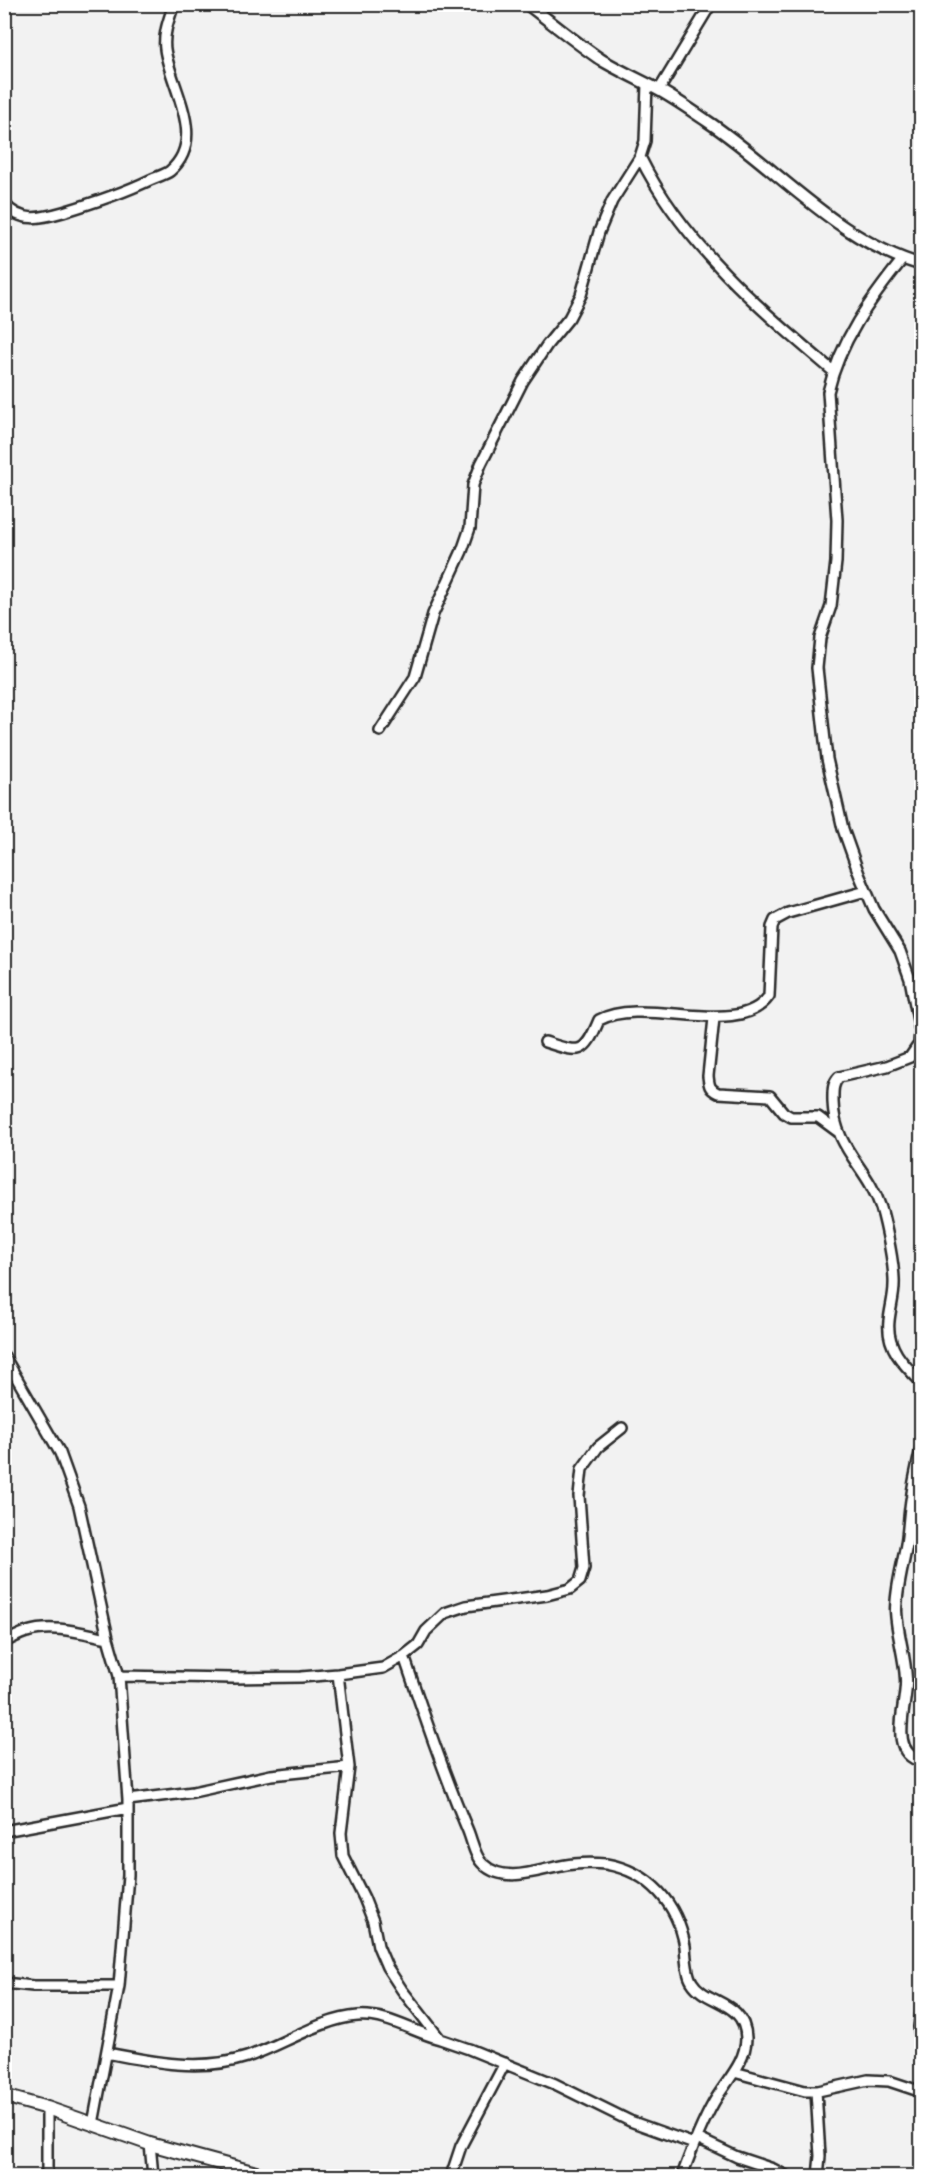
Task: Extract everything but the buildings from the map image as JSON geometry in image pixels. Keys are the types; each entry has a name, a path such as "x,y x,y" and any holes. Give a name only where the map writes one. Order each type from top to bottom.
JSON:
{"main road":[{"path":"4,2096 47,2108 150,2144 267,2176"}],"street":[{"path":"4,203 18,214 38,219 117,195 170,171 184,152 186,135 185,116 165,50 165,36 174,4"},
{"path":"527,4 600,59 659,90 709,122 843,228 870,245 902,260 921,265"},
{"path":"659,90 711,4"},
{"path":"380,731 415,676 433,614 470,528 472,485 481,464 523,381 547,345 569,318 581,295 599,232 612,201 640,157 645,141 647,84"},
{"path":"640,157 654,184 707,252 744,293 833,372"},
{"path":"902,260 855,324 833,372 828,392 837,520 836,562 831,606 820,638 817,668 827,759 843,829 874,909 900,951 910,980 920,1032 919,1044 910,1057 887,1066 845,1074 835,1081 833,1111 837,1131 843,1144 872,1185 882,1209 893,1269 894,1286 888,1324 891,1342 897,1357 921,1383"},
{"path":"545,1042 568,1050 578,1050 586,1046 591,1039 598,1020 616,1014 665,1012 714,1018 752,1011 763,1004 769,996 772,927 775,920 788,913 866,891"},
{"path":"714,1018 708,1076 712,1090 718,1093 770,1096 784,1113 791,1117 818,1117 837,1131"},
{"path":"4,1356 60,1453 79,1506 108,1638 119,1676 128,1804 128,1875 119,1986 93,2124"},
{"path":"119,1676 233,1678 339,1674 383,1668 404,1656 418,1644 426,1631 445,1613 466,1606 547,1595 570,1588 580,1581 584,1568 579,1496 582,1469 597,1447 622,1428"},
{"path":"921,1447 897,1590 896,1613 906,1681 901,1728 902,1742 908,1754 921,1761"},
{"path":"4,1642 26,1632 47,1628 108,1638"},
{"path":"404,1656 454,1797 481,1863 495,1873 511,1875 574,1864 604,1864 630,1870 645,1879 665,1898 678,1920 691,1982 732,2009 742,2022 746,2036 741,2060 714,2101 681,2176"},
{"path":"339,1674 349,1767 341,1833 343,1856 364,1898 373,1921 378,1946 387,1967 440,2039"},
{"path":"4,1831 271,1774 349,1767"},
{"path":"4,1983 44,1986 119,1986"},
{"path":"921,2006 918,2027 921,2052"},
{"path":"107,2054 165,2064 224,2063 356,2016 375,2016 505,2063 555,2084 630,2121 696,2141 786,2176"},
{"path":"451,2176 461,2146 505,2063"},
{"path":"734,2072 806,2091 868,2080 889,2081 921,2092"},
{"path":"816,2091 820,2156 818,2176"},
{"path":"47,2108 47,2176"},
{"path":"150,2144 153,2176"}]}
